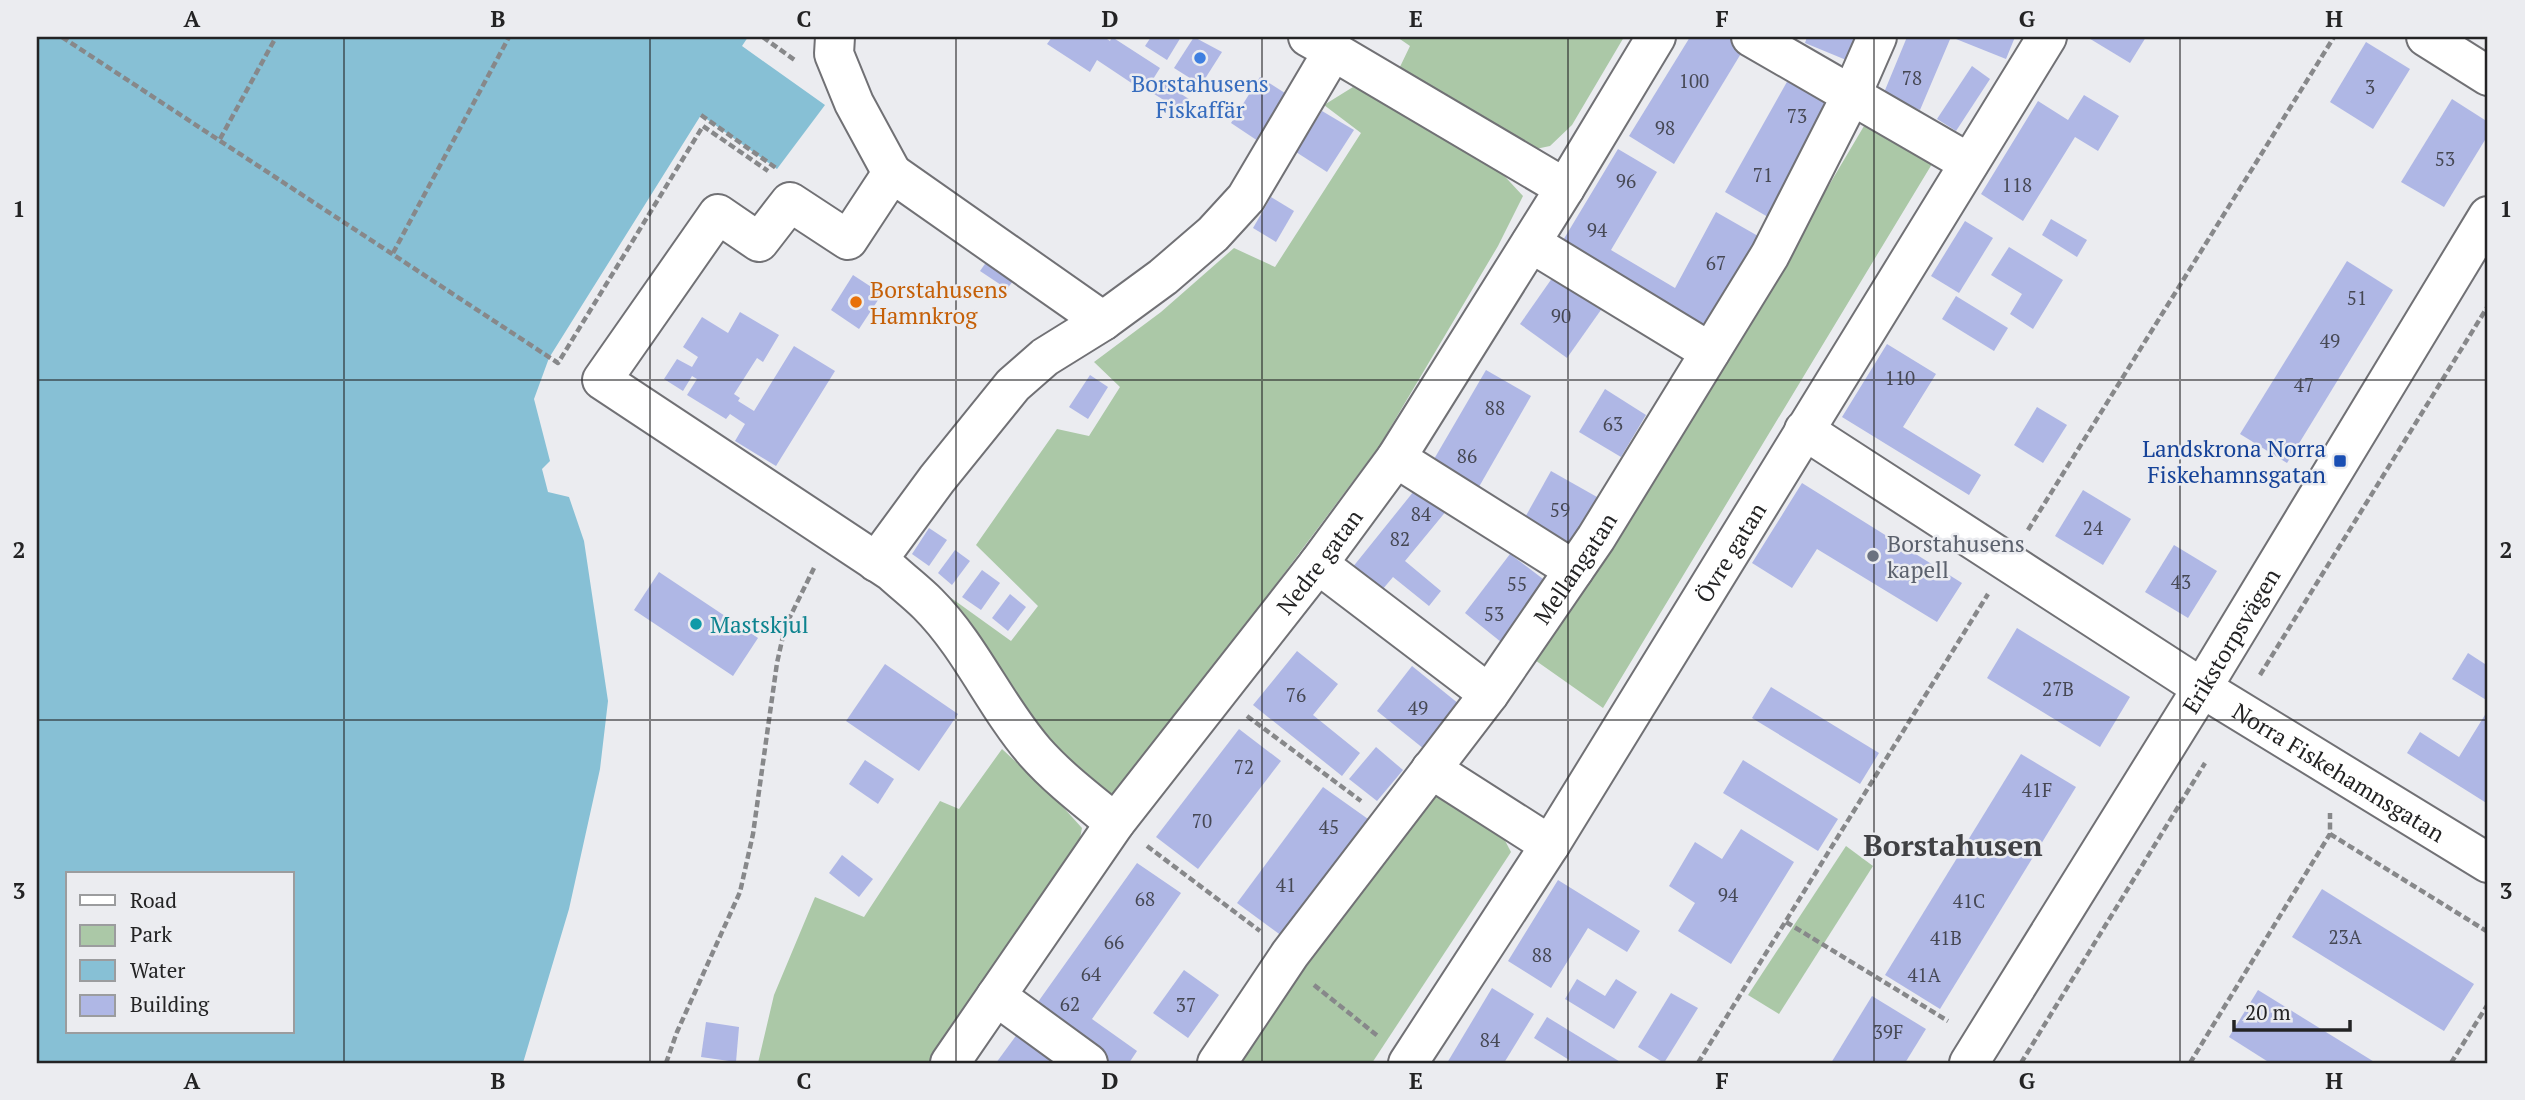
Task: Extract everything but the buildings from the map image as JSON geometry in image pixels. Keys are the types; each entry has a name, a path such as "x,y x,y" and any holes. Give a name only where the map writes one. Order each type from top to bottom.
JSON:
{"street":[{"path":"835,37 834,54 854,103 892,173 1103,321"},
{"name":"Nedre gatan","path":"950,1063 1115,823 1318,564 1396,458 1656,37"},
{"path":"1751,37 1969,163"},
{"name":"Mellangatan","path":"1217,1063 1290,954 1489,694 1574,570 1770,255 1852,94 1877,37"},
{"name":"Övre gatan","path":"1415,1061 2047,37"},
{"path":"2426,37 2488,76"},
{"path":"876,562 937,479 1013,385 1045,357 1103,321 1163,277 1213,234 1246,198 1321,44 1565,188"},
{"path":"892,173 848,240 790,202 759,243 718,214 602,380 892,572 930,605 1034,750 1067,785 1115,823"},
{"name":"Erikstorpsvägen","path":"1975,1053 2202,688 2488,216"},
{"path":"1531,243 1710,352"},
{"name":"Norra Fiskehamnsgatan","path":"1804,430 2202,688 2488,863"},
{"path":"1396,458 1574,570"},
{"path":"1318,564 1489,694"},
{"path":"1431,769 1550,845"},
{"path":"996,996 1088,1063"}],"path":[{"path":"62,37 558,363 703,125 774,171 701,115"},
{"path":"220,139 276,37"},
{"path":"393,253 509,37"},
{"path":"666,1063 677,1032 740,892 753,834 777,663 785,627 831,532"},
{"path":"1216,693 1390,822"},
{"path":"2190,1063 2330,834 2331,801"},
{"path":"1115,823 1290,954 1297,972 1380,1038 1415,1061"},
{"path":"2330,834 2488,932"},
{"path":"1785,921 1975,1053"},
{"path":"2451,1063 2488,1004"}],"green space":[{"path":"1397,37 1624,37 1572,125 1550,146 1531,150 1398,71 1410,46"},
{"path":"1353,87 1408,112 1497,168 1523,196 1498,246 1380,445 1121,792 1103,794 1076,775 988,663 947,595 1011,641 1038,606 976,545 1057,429 1089,436 1120,387 1094,362 1161,312 1234,248 1275,267 1361,133 1324,105"},
{"path":"1864,126 1932,164 1603,708 1532,658 1715,378"},
{"path":"1002,749 1053,796 1082,828 1077,854 931,1063 758,1063 774,995 815,897 864,917 940,801 959,809"},
{"path":"1434,791 1500,831 1511,852 1372,1063 1235,1063 1413,800"},
{"path":"1846,846 1873,866 1779,1014 1748,995"}],"water":[{"path":"37,37 748,37 742,46 825,105 777,169 701,115 549,358 534,399 550,461 542,469 548,492 569,497 584,541 608,701 600,769 569,909 523,1063 37,1063"}],"place":[{"name":"Borstahusens Fiskaffär","path":"1200,58"},
{"name":"Borstahusens Hamnkrog","path":"856,302"},
{"name":"Landskrona Norra Fiskehamnsgatan","path":"2340,461"},
{"name":"Borstahusens kapell","path":"1873,556"},
{"name":"Mastskjul","path":"696,624"}],"district":[{"name":"Borstahusen","path":"1953,845"}]}
